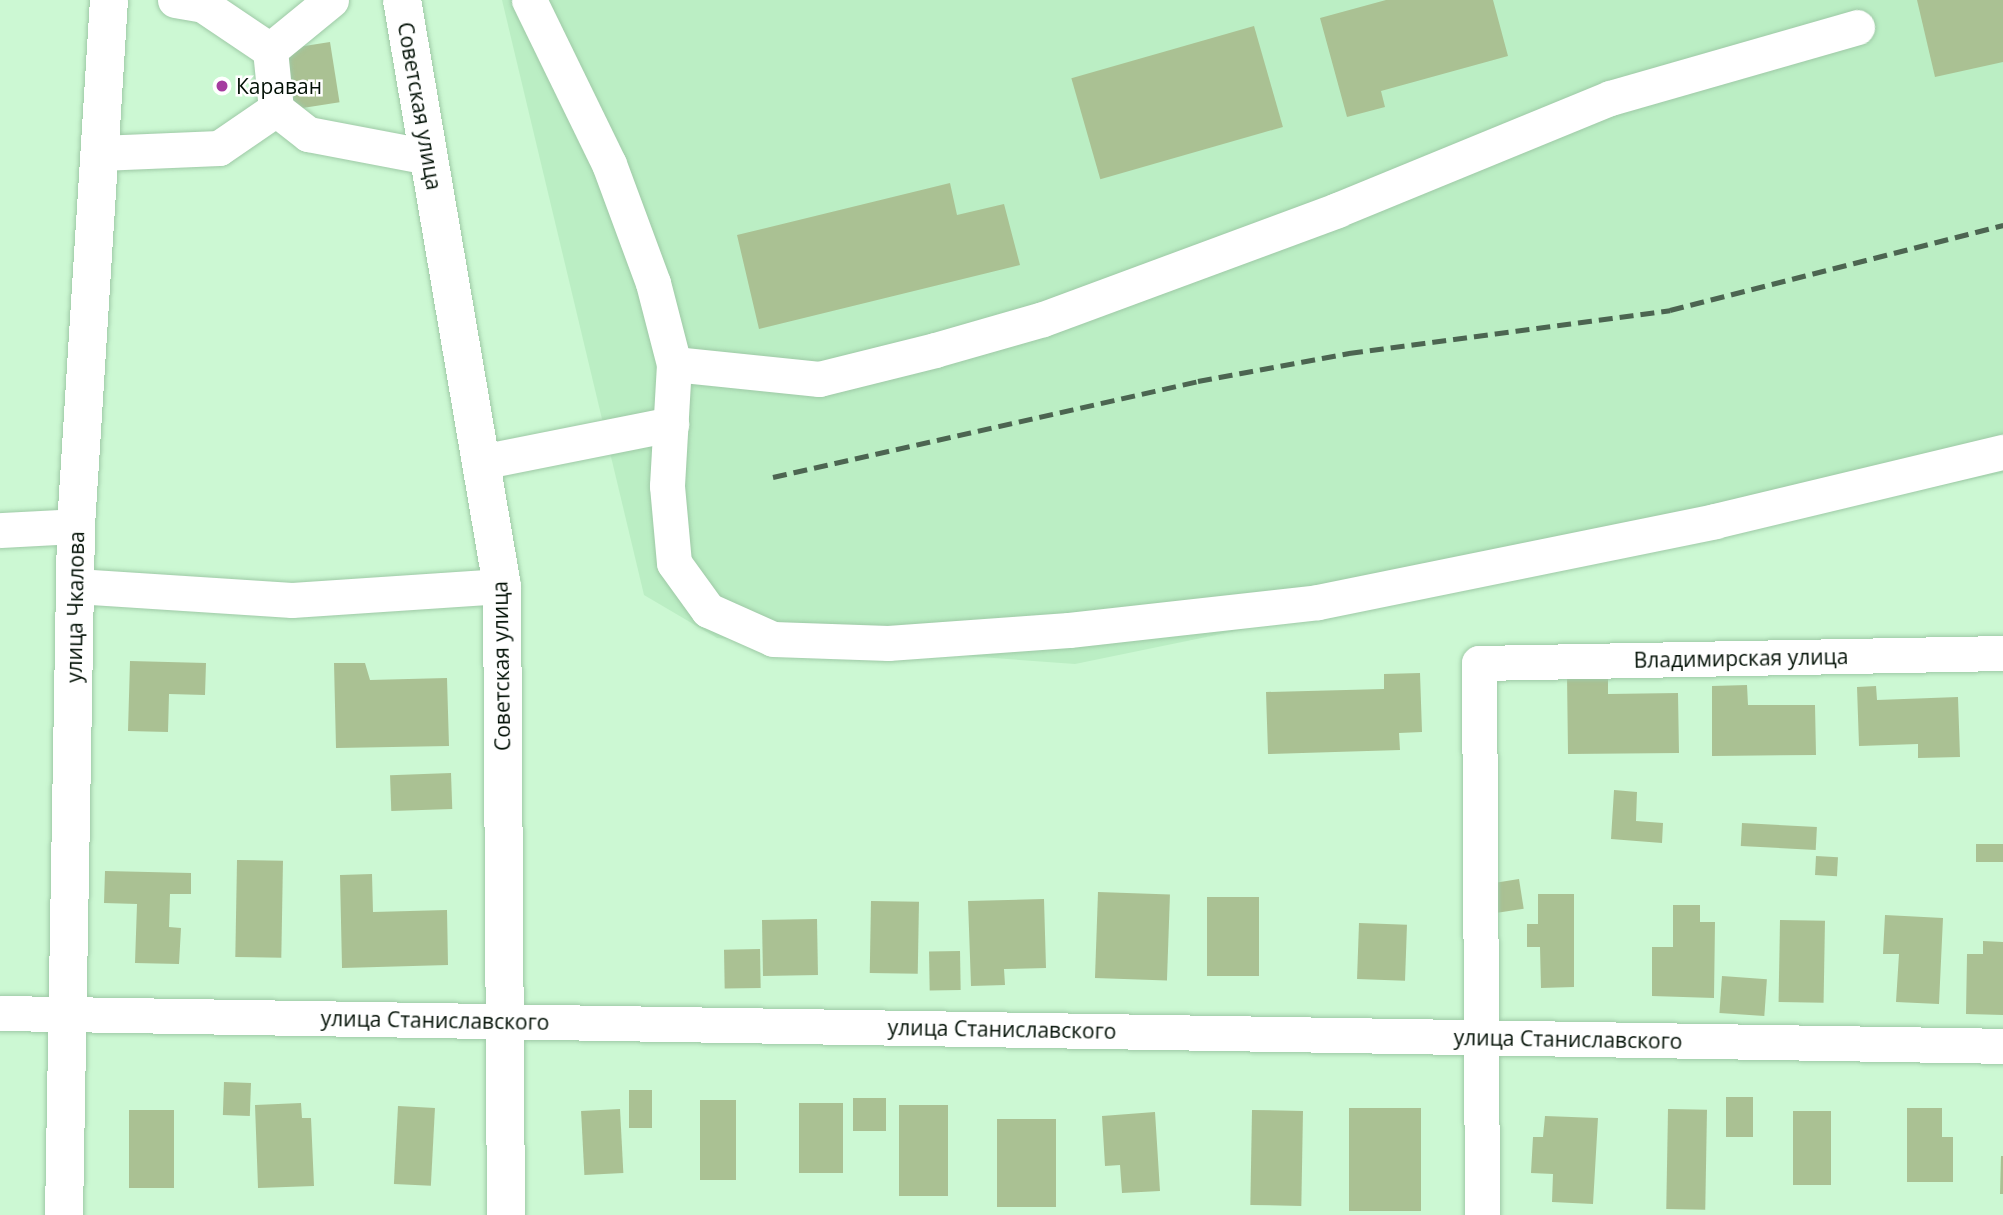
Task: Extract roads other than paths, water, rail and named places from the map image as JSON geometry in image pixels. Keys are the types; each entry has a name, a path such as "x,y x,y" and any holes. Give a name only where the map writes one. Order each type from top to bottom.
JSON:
{"main road":[{"name":"улица Чкалова","path":"64,1215 76,526 109,0"},
{"name":"Советская улица","path":"402,0 502,586 506,1215"}],"street":[{"path":"175,0 203,5 270,50"},
{"path":"270,50 331,0"},
{"path":"529,0 609,164 653,283 674,364 667,486 674,563 708,611 773,639 888,643 1069,630 1318,602 1702,524 2003,452"},
{"path":"674,364 819,379 935,350 1043,319 1337,210 1610,98 1857,27"},
{"path":"270,50 276,109 308,134 429,157"},
{"path":"100,153 219,148 276,109"},
{"path":"481,461 670,424"},
{"path":"0,530 76,526"},
{"path":"76,586 292,600 502,586"},
{"name":"Владимирская улица","path":"1480,1037 1479,663 2003,653"},
{"name":"улица Станиславского","path":"0,1013 2003,1046"},
{"path":"1480,1037 1482,1215"}],"railway":[{"path":"773,477 1198,381 1349,353 1670,310 2003,225"}],"place":[{"name":"Караван","path":"222,86"}]}
